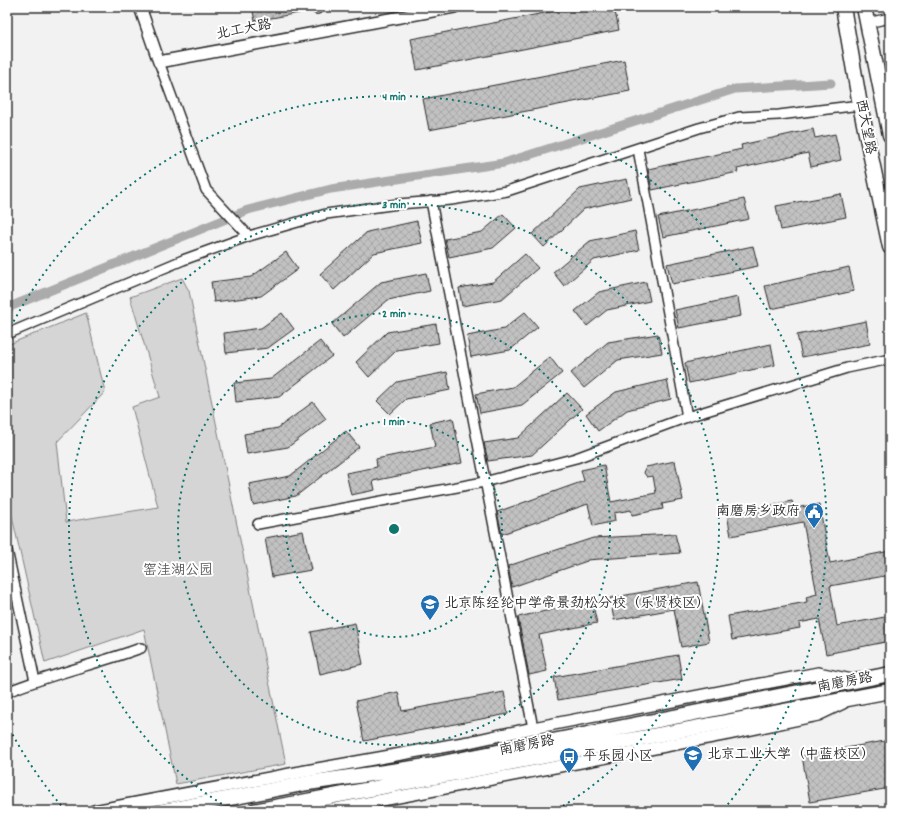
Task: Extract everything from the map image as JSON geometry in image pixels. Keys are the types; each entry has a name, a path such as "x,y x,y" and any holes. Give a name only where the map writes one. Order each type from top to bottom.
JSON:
{"main road":[{"name":"西大望路","path":"843,7 860,106 890,247"},
{"name":"西大望路","path":"864,7 887,108 890,135"},
{"name":"南磨房路","path":"162,811 308,783 428,766 890,674"},
{"name":"南磨房路","path":"254,811 890,691"}],"street":[{"path":"140,7 206,190 249,236"},
{"name":"北工大路","path":"159,62 432,9 454,7"},
{"path":"867,23 890,18"},
{"path":"7,334 183,260 249,236 326,214 507,191 699,128 739,117 779,115 860,106"},
{"path":"638,149 687,417"},
{"path":"431,201 484,482 533,728"},
{"path":"258,524 484,482 576,458 687,417 847,368 890,360"},
{"path":"7,550 35,681"},
{"path":"7,692 35,681 97,664 141,648"},
{"path":"94,811 469,742 533,728 818,673 855,681"},
{"path":"325,811 818,715 856,697"},
{"path":"428,766 469,742"},
{"path":"414,782 474,782"}],"green space":[{"name":"窑洼湖公园","path":"182,278 189,291 286,764 176,784 144,629 45,663 7,494 7,345 86,313 105,392 57,442 66,522 158,507 132,407 160,397 130,297"}],"building":[{"path":"252,7 309,7 310,11 255,21"},
{"path":"575,7 614,7 619,30 417,70 411,39"},
{"path":"624,60 630,91 429,130 423,99"},
{"path":"813,129 815,138 835,134 841,160 811,167 808,153 737,169 738,172 652,190 648,169 742,149 741,145"},
{"path":"627,179 631,198 584,209 544,247 532,234 580,189"},
{"path":"841,194 846,217 781,230 776,206"},
{"path":"744,199 749,219 663,237 658,217"},
{"path":"503,214 516,228 493,248 449,257 445,239 482,232"},
{"path":"417,221 422,243 374,253 334,290 320,274 367,232"},
{"path":"635,231 639,250 594,260 564,286 553,272 590,241"},
{"path":"753,246 758,266 672,284 667,264"},
{"path":"286,252 298,269 261,296 214,302 211,282 251,277"},
{"path":"525,254 538,268 502,299 462,306 459,288 493,282"},
{"path":"849,267 854,291 771,309 765,286"},
{"path":"426,273 430,291 388,300 343,338 332,324 381,282"},
{"path":"646,282 650,301 607,310 587,326 575,311 599,292"},
{"path":"738,297 741,316 679,328 675,310"},
{"path":"525,312 538,327 510,350 471,357 467,336 504,329"},
{"path":"282,313 294,329 268,348 226,353 224,333 261,328"},
{"path":"866,321 870,344 802,357 797,335"},
{"path":"436,324 439,343 397,350 369,377 356,362 387,332"},
{"path":"658,334 662,353 618,360 584,388 571,373 608,342"},
{"path":"320,341 332,356 279,397 236,402 234,383 271,379"},
{"path":"771,344 775,365 689,383 685,363"},
{"path":"550,357 562,373 522,405 480,413 476,394 513,387"},
{"path":"447,372 450,390 406,399 390,414 377,401 397,382"},
{"path":"667,380 671,399 627,410 598,431 586,414 616,392"},
{"path":"567,393 582,409 532,455 488,461 484,443 518,438"},
{"path":"313,402 326,419 288,447 247,454 244,434 278,428"},
{"path":"453,418 462,463 373,481 375,490 351,495 346,473 377,467 376,459 435,447 430,423"},
{"path":"346,431 359,447 296,496 253,505 249,484 290,476"},
{"path":"675,461 683,500 662,504 663,509 632,515 631,510 614,513 615,521 593,526 588,504 502,534 497,512 584,481 581,470 604,465 611,502 656,493 653,476 647,477 644,473 646,467"},
{"path":"792,501 794,508 819,504 830,563 890,551 890,575 830,586 837,626 890,616 890,641 826,654 819,619 799,623 800,628 732,640 728,616 807,602 806,597 817,594 803,522 731,536 727,514"},
{"path":"303,531 311,570 272,577 265,538"},
{"path":"675,534 680,553 587,560 512,587 508,566 593,538"},
{"path":"698,582 709,642 681,647 674,609 614,620 610,598"},
{"path":"592,601 597,623 539,635 547,671 529,675 518,617"},
{"path":"355,623 363,664 320,674 311,632"},
{"path":"678,655 682,679 558,700 554,677"},
{"path":"398,692 402,711 504,692 508,714 364,741 356,701"},
{"path":"890,740 890,788 810,802 802,756"}],"waterway":[{"path":"7,308 248,210 331,189 504,163 735,89 831,83"}],"place":[{"name":"南磨房乡政府","path":"814,529"},
{"name":"北京陈经纶中学帝景劲松分校（乐贤校区）","path":"430,621"},
{"name":"北京工业大学（中蓝校区）","path":"693,772"},
{"name":"平乐园小区","path":"569,774"}]}
